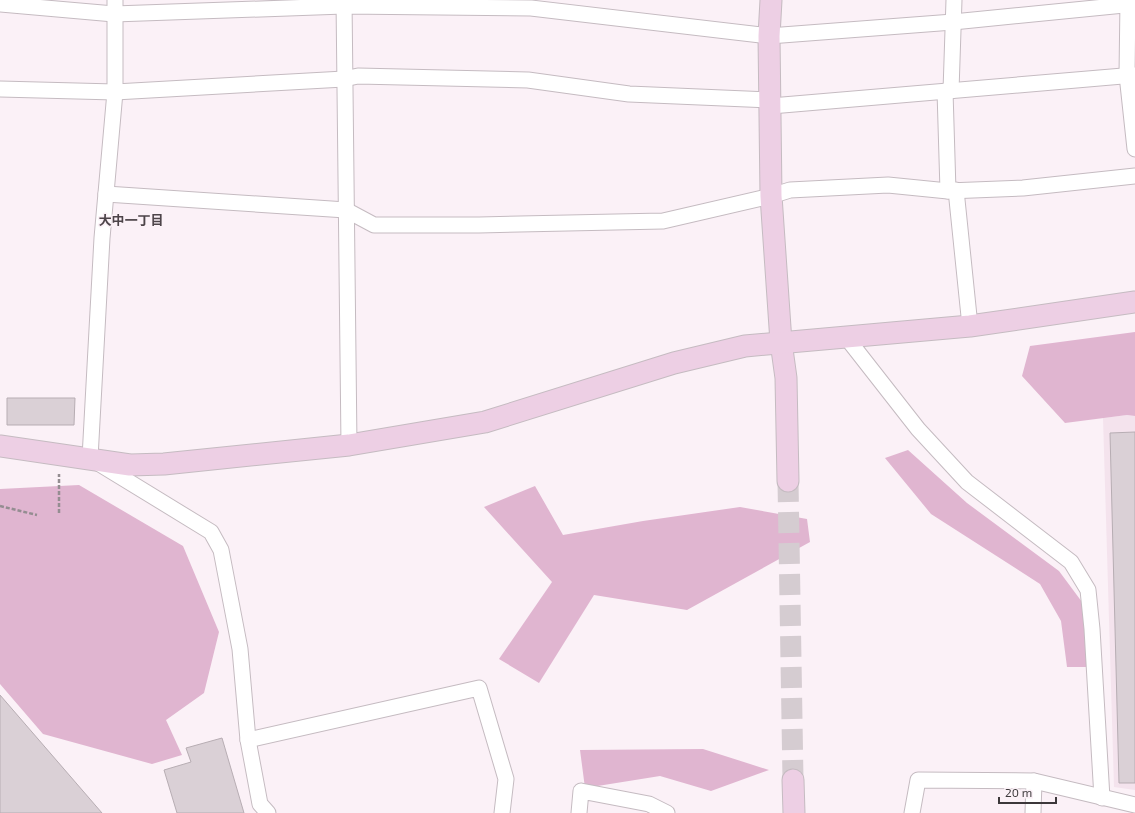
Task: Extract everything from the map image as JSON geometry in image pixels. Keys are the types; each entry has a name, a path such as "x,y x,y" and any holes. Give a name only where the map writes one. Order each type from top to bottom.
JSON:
{"street":[{"path":"771,0 769,36 771,196 781,342 786,378 788,481"},
{"path":"954,0 954,22 948,91 952,191 970,326"},
{"path":"344,3 349,445"},
{"path":"0,4 115,7 344,3 531,8 769,36 954,22 1130,3 1131,75 1135,149"},
{"path":"90,458 106,194 115,92 115,7"},
{"path":"0,89 115,92 344,79 358,76 528,80 629,94 771,103 948,91 1131,75"},
{"path":"106,194 346,210 374,224 479,225 663,221 771,196 790,190 888,185 952,191 1023,188 1135,176"},
{"path":"0,446 130,465 164,464 349,445 485,422 674,363 745,346 970,326 1135,302"},
{"path":"846,337 918,429 967,482 1071,562 1088,590 1092,629 1102,798"},
{"path":"90,458 210,532 221,550 240,648 248,740 260,804 268,813"},
{"path":"248,740 479,688 506,779 502,813"},
{"path":"793,780 794,813"},
{"path":"912,813 918,780 1034,781 1135,805"},
{"path":"1033,813 1034,781"},
{"path":"579,813 582,791 649,804 667,813"}],"path":[{"path":"59,466 59,514"},
{"path":"0,506 37,515"}],"shaded area":[{"path":"1135,332 1135,416 1127,415 1065,423 1022,376 1030,346"},
{"path":"1127,415 1135,416 1135,790 1114,787 1103,418"},
{"path":"908,450 967,503 1059,571 1082,602 1089,667 1067,667 1061,621 1040,584 931,514 885,458"},
{"path":"79,485 183,546 219,632 204,693 166,720 182,755 152,764 43,734 0,684 0,489"},
{"path":"535,486 563,535 643,521 740,507 807,519 810,542 687,610 594,595 539,683 499,659 552,582 484,507"},
{"path":"703,749 769,770 711,791 660,776 585,788 580,750"}],"building":[{"path":"7,398 75,398 74,425 7,425"},
{"path":"1135,432 1135,783 1119,783 1110,433"},
{"path":"0,695 102,813 0,813"},
{"path":"222,738 244,813 177,813 164,770 191,762 186,748"}],"tunnel":[{"path":"788,481 793,780"}],"district":[{"name":"大中一丁目","path":"131,220"}]}
